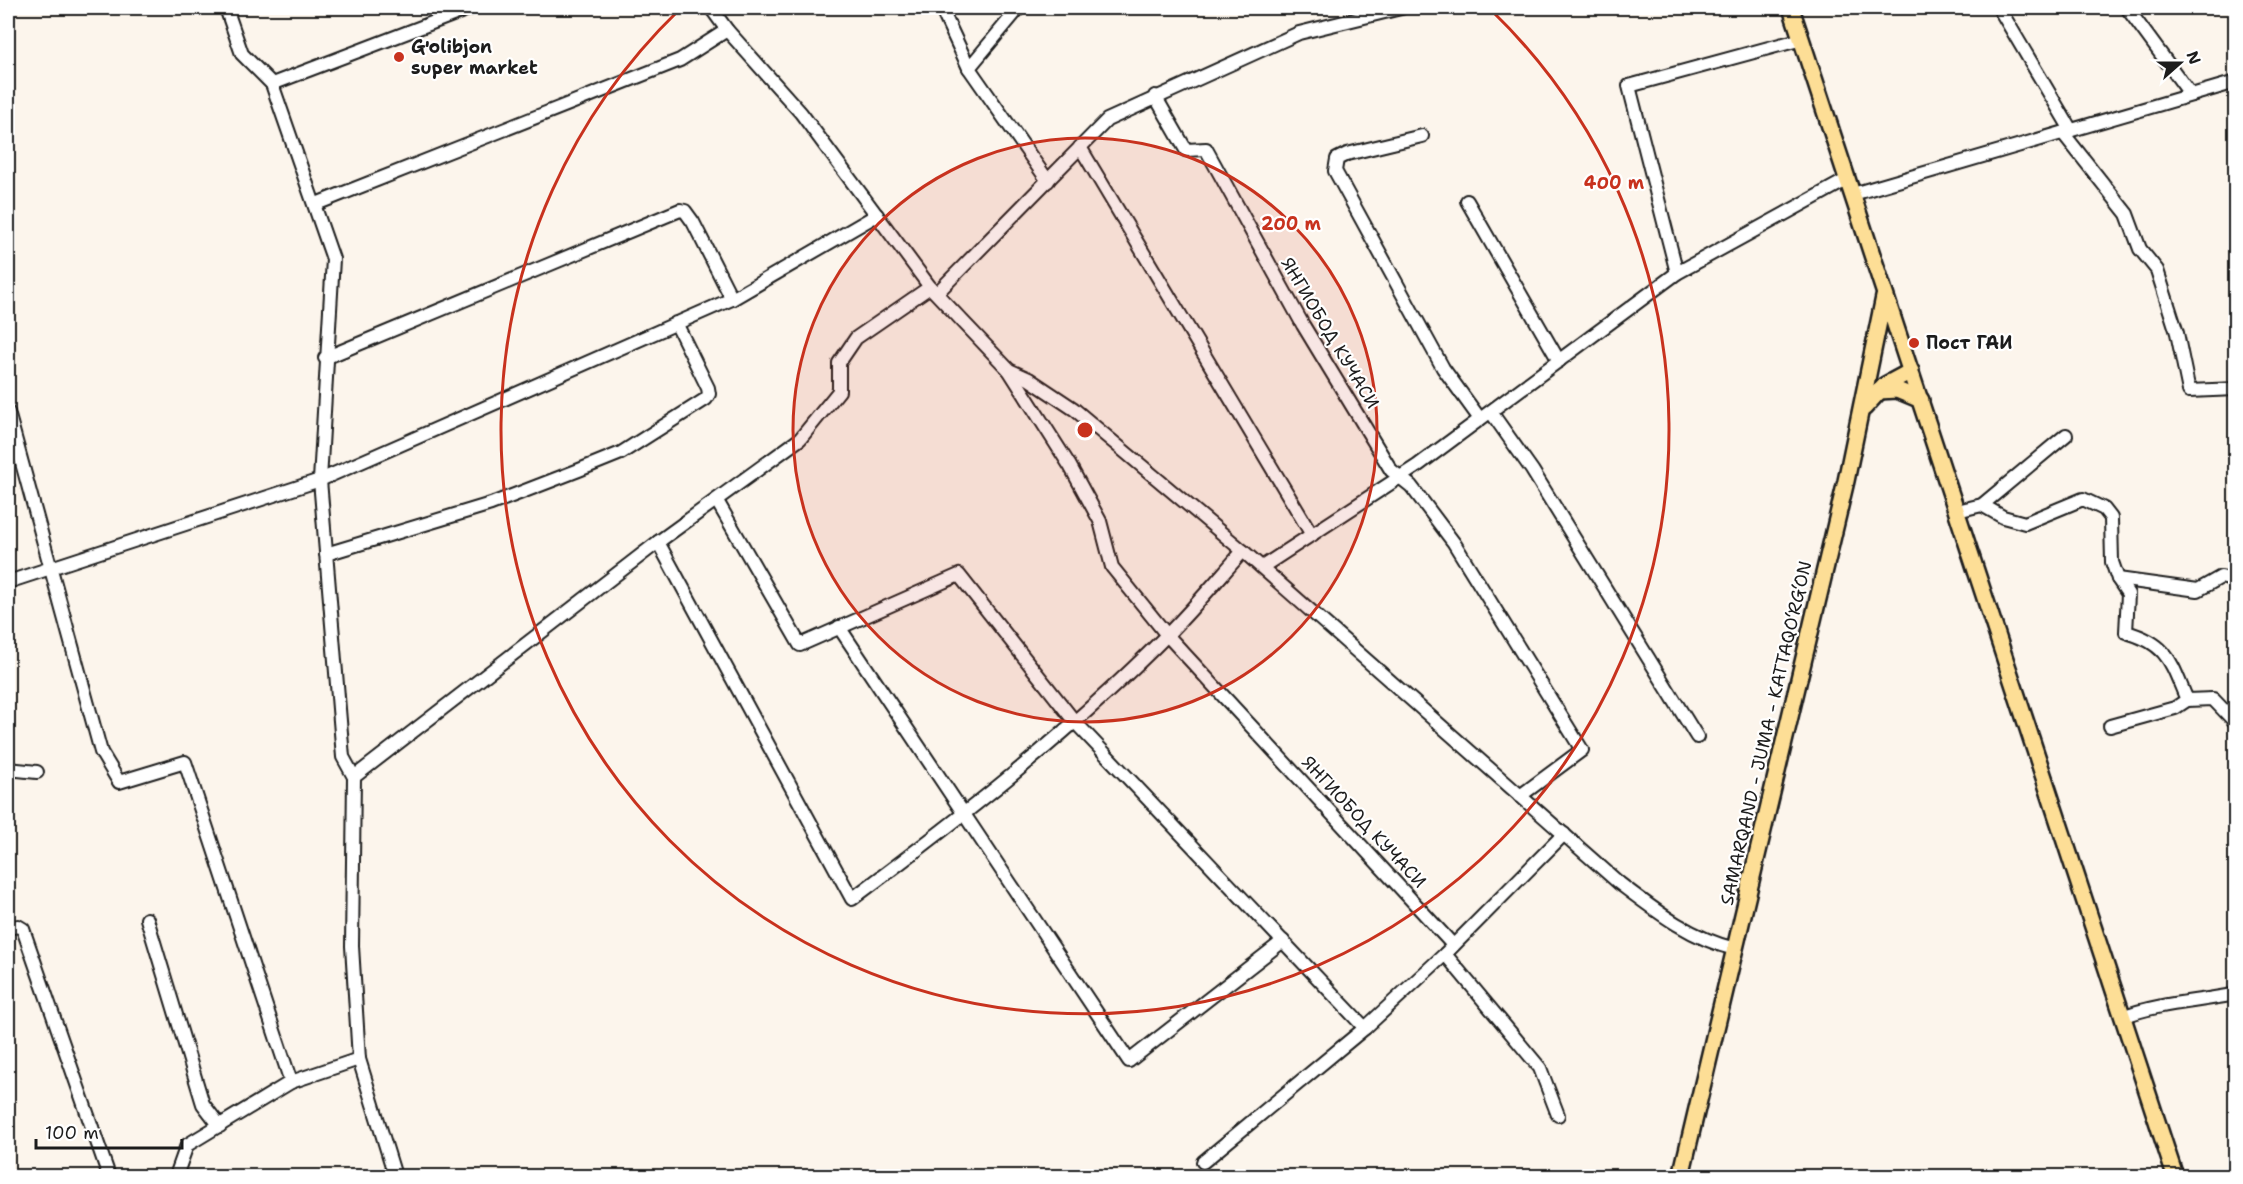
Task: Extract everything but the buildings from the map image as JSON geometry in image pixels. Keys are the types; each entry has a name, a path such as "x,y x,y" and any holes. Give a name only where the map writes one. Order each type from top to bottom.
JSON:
{"main road":[{"path":"1792,8 1884,297 1921,400 2175,1176"},
{"name":"SAMARQAND - JUMA - KATTAQO‘RG‘ON","path":"1681,1176 1862,410 1884,297"},
{"path":"1862,410 1893,379 1911,371"},
{"path":"1879,391 1897,390 1921,400"}],"street":[{"path":"226,8 242,54 272,84 316,204 333,259 325,357 320,480 343,757 354,777 352,945 359,1059 395,1176"},
{"path":"272,84 471,8"},
{"name":"ЯНГИОБОД КУЧАСИ","path":"711,8 727,30 801,113 934,290 1009,370 1070,466 1100,521 1112,567 1167,635 1449,949 1540,1068 1558,1115"},
{"path":"941,8 969,68 1048,181"},
{"path":"969,68 1019,8"},
{"path":"354,777 658,542 800,439 839,391 839,363 856,338 934,290 1048,181 1107,120 1155,96 1299,33 1401,8"},
{"path":"1999,8 2067,132 2127,214 2140,249 2157,270 2177,333 2189,391 2235,388"},
{"path":"2127,8 2191,95"},
{"path":"316,204 680,60 727,30"},
{"path":"1677,273 1629,86 1802,39"},
{"path":"1853,194 2235,82"},
{"name":"ЯНГИОБОД КУЧАСИ","path":"1155,96 1186,150 1206,149 1303,325 1392,470 1411,486 1454,543 1582,750 1521,796"},
{"path":"1422,136 1347,154 1337,159 1335,171 1443,368 1480,419"},
{"path":"1080,147 1312,535"},
{"path":"1262,567 1401,477 1677,273 1848,179"},
{"path":"1467,201 1559,361"},
{"path":"325,357 680,210 685,211 693,222 732,299"},
{"path":"8,582 320,480 732,299 877,215"},
{"path":"326,554 490,504 590,466 621,453 706,399 709,394 708,388 676,323"},
{"name":"ЯНГИОБОД КУЧАСИ","path":"1009,370 1029,379 1074,409 1243,551 1619,883 1675,925 1712,944 1735,949"},
{"path":"1491,411 1532,470 1697,737"},
{"path":"8,412 101,752 119,782 185,762 291,1082"},
{"path":"1957,511 1982,505 2066,435"},
{"path":"1982,505 2003,517 2025,523 2083,499 2104,509 2111,518 2112,562 2118,579 2128,594 2126,632 2144,637 2166,653 2187,700"},
{"path":"717,501 800,645 959,575 1075,722 1365,1028"},
{"path":"658,542 852,899 963,816 1075,722 1167,635 1243,551"},
{"path":"2118,579 2198,590 2221,577 2235,581"},
{"path":"839,627 963,816 1129,1061 1283,941"},
{"path":"2110,726 2175,708 2187,700 2213,699 2235,723"},
{"path":"8,769 37,772"},
{"path":"1203,1162 1365,1028 1449,949 1564,834"},
{"path":"147,919 203,1104 220,1126"},
{"path":"8,928 18,926 23,929 109,1176"},
{"path":"2122,1017 2146,1008 2191,1004 2235,994"},
{"path":"176,1176 187,1145 291,1082 359,1059"}],"place":[{"name":"G'olibjon super market","path":"399,57"},
{"name":"Пост ГАИ","path":"1914,343"}]}
